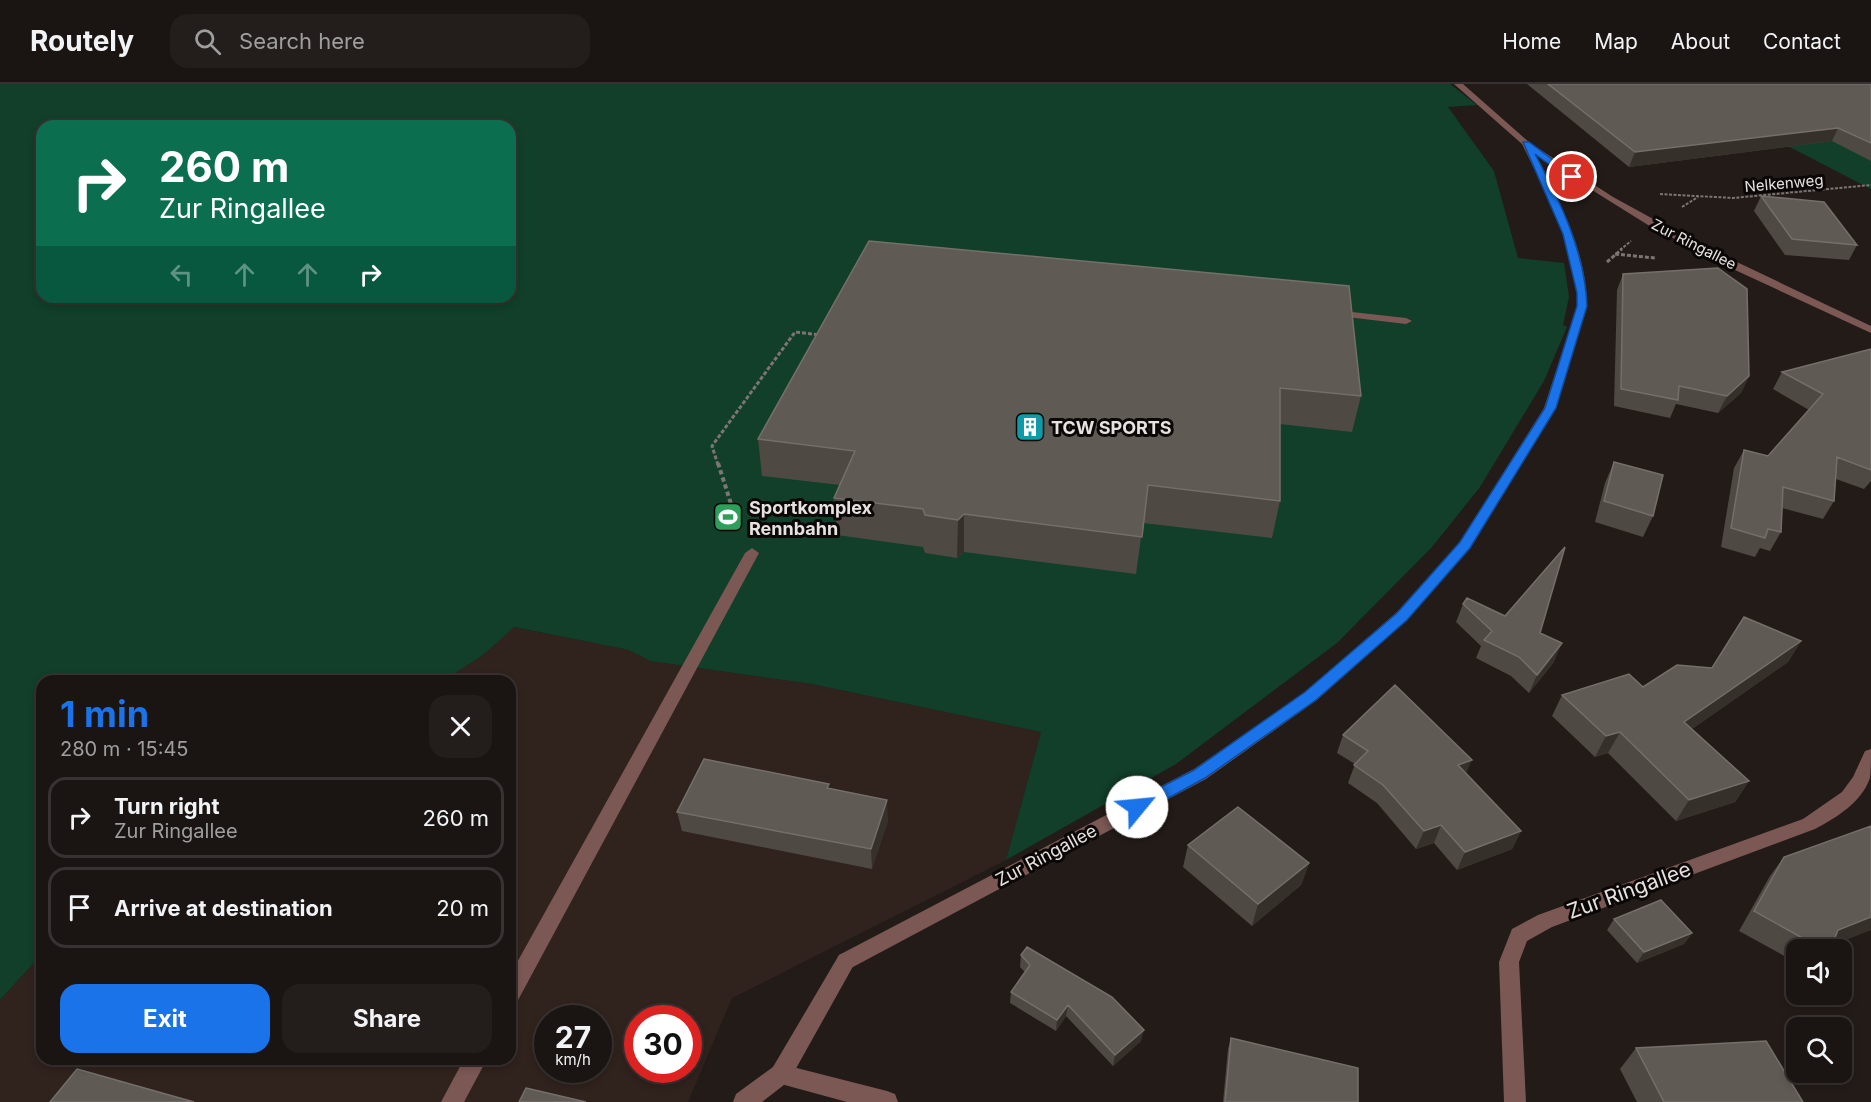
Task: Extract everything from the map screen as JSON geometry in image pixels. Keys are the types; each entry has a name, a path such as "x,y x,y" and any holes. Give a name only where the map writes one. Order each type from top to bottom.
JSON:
{"street":[{"name":"Zur Ringallee","path":"1458,84 1526,143 1572,177 1654,224 1760,278 1871,330"},
{"name":"Zur Ringallee","path":"744,1102 781,1074 846,961 1200,774 1311,696 1402,616 1465,545 1550,408 1582,306 1582,293 1568,234 1557,205 1526,143"},
{"path":"1318,311 1406,321"},
{"path":"516,984 752,553"},
{"name":"Zur Ringallee","path":"1515,1102 1509,962 1519,935 1545,921 1809,824 1842,806 1862,780 1871,756"},
{"path":"452,1102 473,1065"},
{"path":"781,1074 887,1102"}],"path":[{"name":"Nelkenweg","path":"1699,197 1733,198 1871,185"},
{"path":"1582,293 1612,256 1654,224"},
{"path":"752,553 736,522 712,446 795,332 827,336"}],"shaded area":[{"path":"513,627 630,650 650,661 812,684 1041,732 1006,860 732,998 702,1069 702,1005 624,1005 624,1083 696,1083 688,1102 0,1102 0,1000 36,961 36,1065 516,1065 516,675 452,675 482,656"}],"green space":[{"name":"Sportkomplex Rennbahn","path":"0,84 1450,84 1477,105 1448,107 1494,171 1518,258 1564,263 1569,297 1563,325 1567,327 1544,381 1480,487 1432,547 1337,643 1176,764 1006,860 1041,732 812,684 650,661 629,650 514,627 482,656 452,675 36,675 36,961 0,1000"},
{"path":"1871,84 1871,189 1778,141"}],"building":[{"path":"1548,84 1871,84 1871,143 1838,128 1635,152"},
{"path":"1761,196 1824,202 1857,245 1792,239"},
{"name":"TCW SPORTS","path":"869,241 1349,286 1361,396 1280,388 1280,501 1148,485 1142,537 964,514 958,520 925,515 923,509 834,498 855,451 758,439"},
{"path":"1718,268 1747,289 1749,376 1727,396 1679,386 1678,400 1621,389 1623,274"},
{"path":"1871,349 1871,470 1837,457 1834,501 1783,487 1781,532 1768,529 1765,538 1731,528 1744,450 1768,456 1823,394 1782,372"},
{"path":"1614,462 1663,475 1653,516 1604,501"},
{"path":"1565,547 1540,633 1562,643 1537,675 1519,657 1484,640 1492,631 1463,604 1467,598 1505,616"},
{"path":"1744,617 1801,641 1684,722 1749,781 1689,800 1620,732 1606,736 1562,695 1629,674 1643,687 1677,665 1712,668"},
{"path":"1395,685 1472,760 1458,765 1521,831 1465,852 1441,825 1424,831 1383,785 1354,765 1368,751 1343,735"},
{"path":"704,759 829,784 827,788 887,800 871,849 677,812"},
{"path":"1238,807 1309,863 1258,904 1188,845"},
{"path":"1871,826 1871,917 1838,930 1834,939 1804,939 1754,911 1784,857"},
{"path":"1661,900 1692,933 1644,952 1614,919"},
{"path":"1027,947 1112,997 1144,1030 1115,1055 1068,1005 1057,1020 1011,992 1030,965 1021,955"},
{"path":"1231,1038 1358,1068 1358,1102 1225,1102"},
{"path":"1766,1041 1786,1074 1786,1083 1791,1083 1803,1102 1664,1102 1636,1048"},
{"path":"77,1069 194,1102 50,1102"},
{"path":"526,1088 586,1102 519,1102"}],"place":[{"name":"TCW SPORTS","path":"1030,427"},
{"name":"Sportkomplex Rennbahn","path":"728,517"}],"route":[{"path":"1137,807 1200,774 1311,696 1402,616 1465,545 1550,408 1582,306 1582,293 1568,234 1557,205 1526,143 1572,177"}]}
